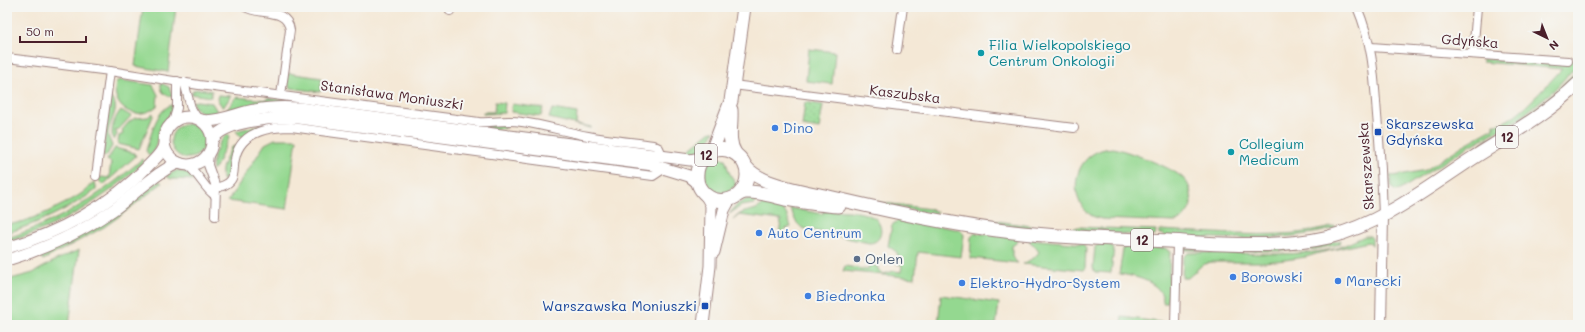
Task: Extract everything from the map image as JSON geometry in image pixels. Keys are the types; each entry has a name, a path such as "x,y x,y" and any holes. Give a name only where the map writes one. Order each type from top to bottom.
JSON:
{"main road":[{"path":"735,153 732,149 731,142 731,101 744,7"},
{"name":"12","path":"872,207 814,204 747,192 734,197 717,200 702,189 697,170 700,162 708,154 722,150 735,153 742,159 746,167 754,175 773,183 872,207 965,225 1014,232 1072,237 1177,242 1260,244 1303,241 1342,233 1383,216 1525,126 1548,110 1578,84"},
{"path":"708,154 714,146 731,101"},
{"name":"Stanisława Moniuszki","path":"199,119 209,121 243,112 266,108 299,108 690,160 701,158 708,154"},
{"path":"7,248 52,232 98,206 143,171 160,153 164,144 166,132 173,122 184,117 199,119 209,129 212,141"},
{"path":"7,260 58,242 87,227 122,204 162,172 172,166 200,162 209,153 212,141 216,135 247,121 288,117 665,168 689,176 702,189 711,205 710,266 703,325"},
{"path":"164,144 169,156 183,164"},
{"path":"710,266 718,239 724,210 734,197 744,188 747,180 746,167"}],"street":[{"path":"245,7 254,11 281,15 288,22 290,30 281,95"},
{"path":"897,50 903,7"},
{"name":"Skarszewska","path":"1357,7 1366,28 1371,47 1382,170 1383,216 1381,325"},
{"path":"1473,54 1477,7"},
{"name":"Gdyńska","path":"1371,47 1568,61"},
{"name":"Stanisława Moniuszki","path":"7,58 105,70 180,82 487,123 512,120 528,122 590,136 653,145 659,148 664,157"},
{"path":"96,176 106,102 105,70"},
{"path":"180,82 191,108 199,119"},
{"path":"173,122 177,108 180,82"},
{"name":"Kaszubska","path":"733,85 1074,128"},
{"path":"213,192 231,181 233,177 235,157 243,142 257,132 273,127 291,127 653,176 665,168"},
{"path":"209,153 208,165 213,192 215,216"},
{"path":"183,164 195,172 213,192"},
{"path":"1175,325 1177,242"}],"green space":[{"path":"143,7 176,7 168,72 135,66"},
{"path":"809,49 835,52 832,84 806,81"},
{"path":"1482,59 1568,64 1572,60 1578,61 1578,64 1554,90 1520,118 1468,147 1400,190 1394,190 1391,184 1390,175 1394,176 1426,170 1462,146 1494,128 1494,124 1502,123 1511,118 1540,93 1562,69 1482,62"},
{"path":"1578,69 1578,76 1545,105 1506,131 1493,137 1545,101"},
{"path":"288,73 322,78 320,92 291,88 287,84"},
{"path":"119,80 153,85 158,95 157,106 149,111 134,113 121,106 117,100 115,91 116,82"},
{"path":"161,83 169,87 173,97 164,93 161,89"},
{"path":"199,89 212,91 211,97 191,94 194,90"},
{"path":"218,95 231,96 223,108 217,99"},
{"path":"236,97 267,100 267,98 486,126 506,124 506,128 495,129 290,102 257,104 226,111"},
{"path":"110,98 114,101 115,105 114,115 108,134 112,146 107,155 104,157 103,155"},
{"path":"197,101 212,103 218,113 206,114 199,112 192,102"},
{"path":"495,102 505,103 504,113 483,114 483,112 494,112"},
{"path":"805,102 823,105 819,129 802,126"},
{"path":"512,104 543,108 541,116 511,112"},
{"path":"173,105 172,111 161,126 155,149 150,156 146,151 155,123 162,112"},
{"path":"552,109 577,113 576,124 591,128 549,118"},
{"path":"121,110 131,116 119,129 115,130 117,134 114,140 112,129 116,117"},
{"path":"153,113 139,149 118,144 119,136 123,134 122,130 129,122 135,118 148,117"},
{"path":"268,123 292,123 645,171 285,124 262,126 246,134 242,138 236,131"},
{"path":"188,124 200,129 205,141 200,153 188,158 176,153 171,141 176,129"},
{"path":"711,131 714,131 709,141 702,149 694,153 682,154"},
{"path":"228,134 229,138 216,167 213,170 212,166 216,150 221,141"},
{"path":"275,139 297,139 287,209 228,201 265,144"},
{"path":"236,145 229,162 228,176 224,181 222,176 223,164 231,148"},
{"path":"115,148 134,153 136,156 103,185 98,179 101,177 109,178 111,162 107,160"},
{"path":"1113,148 1161,165 1184,179 1190,189 1191,201 1190,208 1184,217 1175,222 1102,219 1090,215 1082,206 1077,195 1076,182 1079,170 1086,159 1098,151"},
{"path":"718,158 725,159 729,172 736,185 728,191 720,193 713,190 705,177 705,170 709,163"},
{"path":"142,159 144,162 97,200 63,220 26,236 7,242 7,238 44,224 79,206 95,196"},
{"path":"178,170 191,174 196,179 171,179 166,176"},
{"path":"159,181 162,183 104,227 43,260 41,257 101,225"},
{"path":"94,182 96,190 75,203 31,225 7,233 7,224 14,224 24,221 59,206 85,191"},
{"path":"747,199 757,200 754,204 741,206 729,214 738,204"},
{"path":"869,201 930,209 937,212 936,215"},
{"path":"768,203 778,206 784,210 788,217 791,227 785,229 779,236 781,220 739,215 733,220 741,213 756,209"},
{"path":"790,208 823,214 823,211 842,211 867,214 877,220 881,228 880,236 878,240 869,243 802,228 796,222"},
{"path":"946,214 1031,226 1030,229"},
{"path":"900,219 961,230 964,235 961,257 918,252 915,278 843,271 845,266 868,270 869,265 877,266 879,271 884,274 894,271 901,272 902,265 897,264 897,252 888,246 892,225"},
{"path":"1335,226 1337,228 1316,233 1272,238 1207,238 1163,236 1163,234 1159,234 1159,230 1225,234 1293,233 1315,231"},
{"path":"1039,227 1062,230 1041,229"},
{"path":"1078,227 1156,230 1155,236 1068,231"},
{"path":"975,233 1019,237 1016,243 1012,246 1012,257 1018,263 970,258 971,237"},
{"path":"1365,236 1370,236 1372,238 1372,246 1368,242 1306,257 1285,260 1264,262 1211,262 1202,265 1188,278 1182,278 1183,258 1188,253 1293,254 1338,248"},
{"path":"1030,239 1083,244 1086,248 1085,268 1083,270 1023,264 1035,257 1039,252 1030,242"},
{"path":"1341,240 1340,244 1316,249 1280,251 1184,250 1187,248 1314,246"},
{"path":"1102,244 1109,244 1114,248 1111,273 1095,272 1093,268 1095,247"},
{"path":"1125,246 1154,246 1155,248 1165,248 1170,252 1168,303 1163,303 1159,290 1154,285 1133,276 1119,274 1123,249"},
{"path":"79,250 69,325 7,325 7,280 33,273 56,260"},
{"path":"941,295 999,303 996,325 938,325"},
{"path":"1122,317 1166,323 1166,325 1121,325"}],"place":[{"name":"Filia Wielkopolskiego Centrum Onkologii","path":"981,53"},
{"name":"Dino","path":"775,128"},
{"name":"Skarszewska Gdyńska","path":"1378,132"},
{"name":"Collegium Medicum","path":"1231,152"},
{"name":"Auto Centrum","path":"759,233"},
{"name":"Orlen","path":"857,259"},
{"name":"Borowski","path":"1233,277"},
{"name":"Marecki","path":"1338,281"},
{"name":"Elektro-Hydro-System","path":"962,283"},
{"name":"Biedronka","path":"808,296"},
{"name":"Warszawska Moniuszki","path":"705,306"}]}
